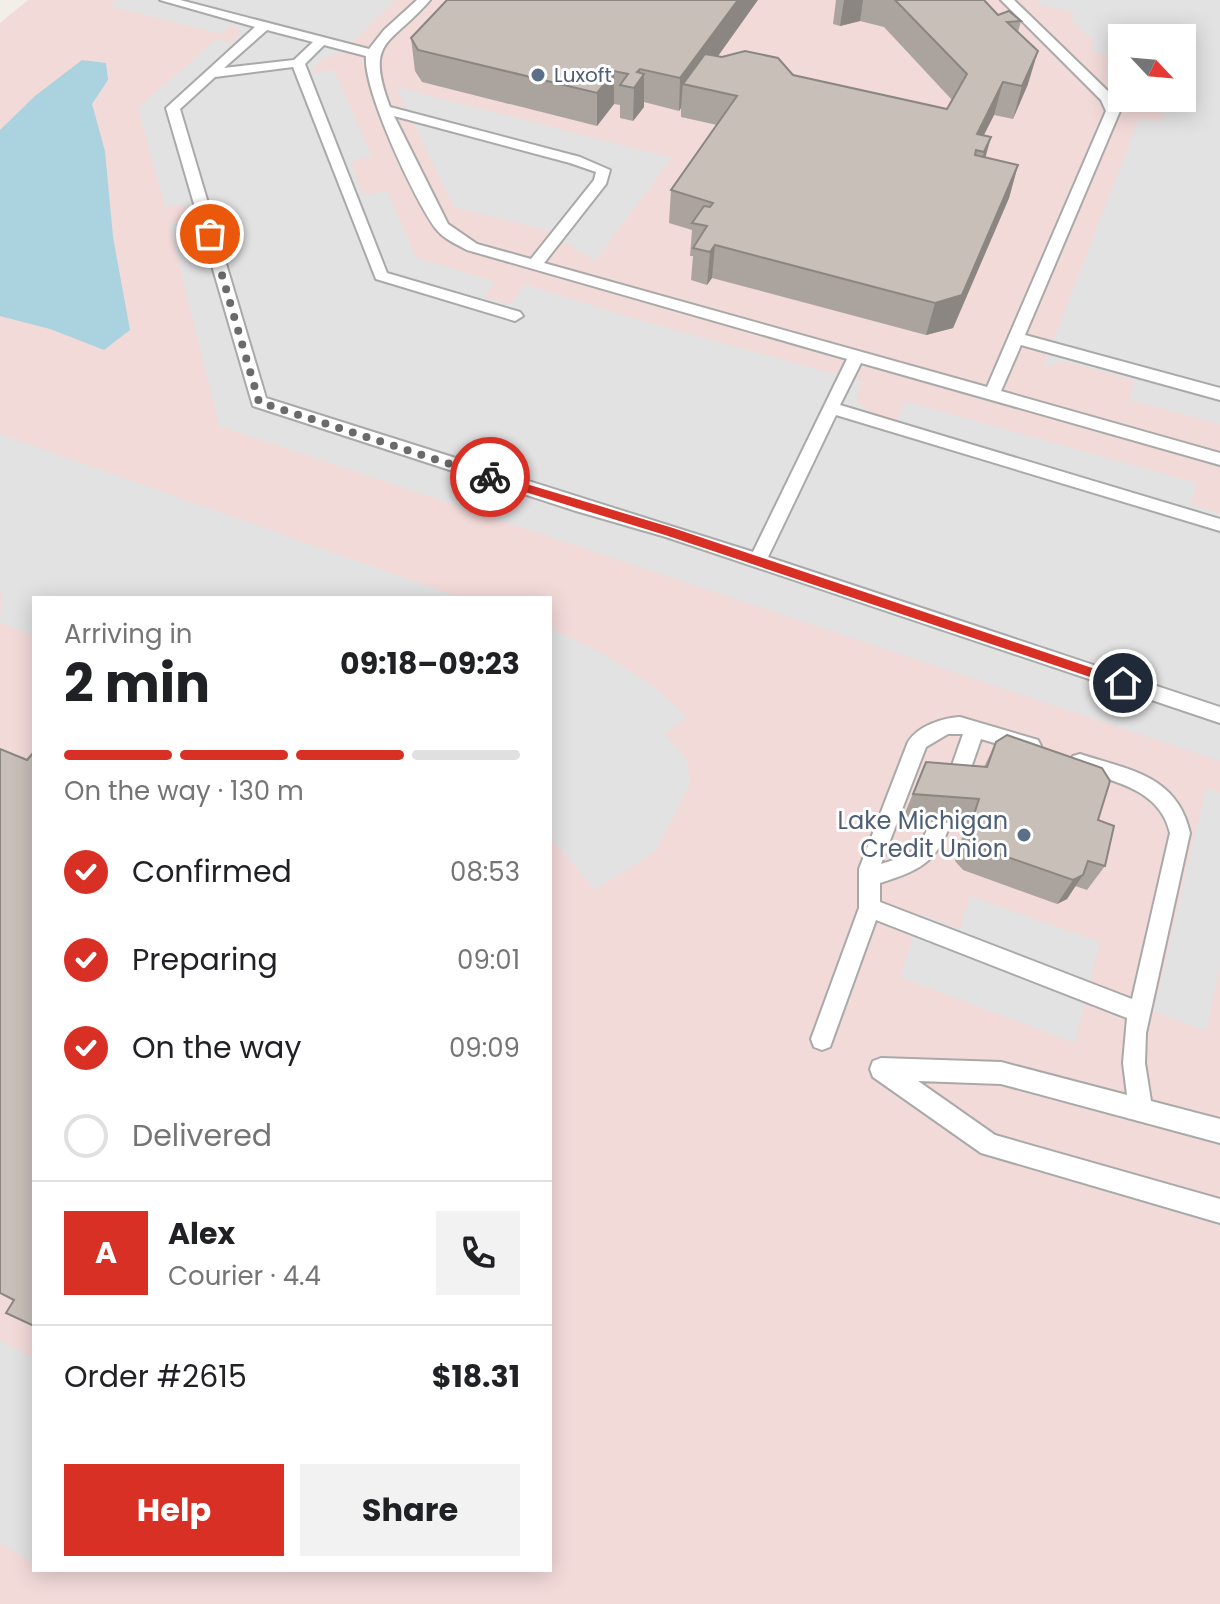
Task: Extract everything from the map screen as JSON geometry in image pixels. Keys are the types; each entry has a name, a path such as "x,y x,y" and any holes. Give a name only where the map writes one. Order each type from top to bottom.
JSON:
{"lane":[{"path":"166,0 373,54"},
{"path":"424,0 373,54 369,68 385,110 442,226 455,238 472,247 1220,459"},
{"path":"992,394 1113,111 1107,98 1007,0"},
{"path":"264,26 173,108 259,402 757,561 1220,715"},
{"path":"211,74 298,63 321,41"},
{"path":"298,63 381,276 515,316"},
{"path":"385,110 603,170 601,181 535,264"},
{"path":"1016,338 1220,394"},
{"path":"757,561 856,356"},
{"path":"831,408 1220,525"},
{"path":"822,1039 870,908 869,869 918,742 945,726 975,727 1144,784 1167,799 1179,819 1180,833 1139,1012 1134,1063 1141,1110"},
{"path":"952,792 975,727"},
{"path":"869,877 922,857 934,846 941,823"},
{"path":"870,908 1139,1012"},
{"path":"1220,1131 1001,1073 881,1069 989,1145 1220,1211"}],"shaded area":[{"path":"28,0 1220,0 1220,1604 0,1604 0,23"},
{"path":"117,0 395,0 343,52 319,60 312,73 334,70 372,156 351,162 363,195 388,191 415,256 496,282 484,297 510,305 525,284 622,315 863,382 857,402 873,414 896,421 905,401 1197,483 1190,504 1220,513 1220,761 219,426 169,223 185,221 188,214 185,205 165,207 138,108 216,39 231,44 242,32 233,24 222,34 110,6"},
{"path":"1040,0 1220,0 1220,424 1129,400 1134,380 1067,362 1043,367 1139,119 1160,121 1167,116 1157,112 1196,112 1196,24 1108,24 1108,55 1091,51 1094,41 1071,21 1075,13 1038,4"},
{"path":"396,87 672,158 595,261 546,230 454,207"},
{"path":"0,434 455,596 32,596 32,635 0,623"},
{"path":"552,629 602,653 652,685 687,717 665,734 687,760 690,784 656,851 595,890 552,839"},
{"path":"1206,788 1220,793 1220,964 1206,1031 1154,1011"},
{"path":"970,896 1100,942 1075,1043 900,977 921,914 960,929"},
{"path":"0,1340 32,1357 32,1563 0,1543"}],"water":[{"path":"82,60 106,63 108,80 92,104 105,151 113,237 130,330 104,350 50,329 0,316 0,130 35,96"}],"building":[{"path":"447,0 738,0 680,78 640,69 637,72 644,74 634,88 620,85 628,74 614,71 597,93 418,50 411,38"},
{"path":"895,0 984,0 998,15 1009,11 1021,21 1007,22 1038,51 1022,86 1003,82 977,134 991,137 984,152 976,150 975,155 1018,165 962,295 935,303 715,245 710,252 693,248 707,226 692,223 704,206 710,207 713,203 671,190 737,96 683,84 705,54 722,57 745,51 778,58 793,75 947,109 967,74"},
{"name":"Lake Michigan Credit Union","path":"1007,735 1102,768 1110,781 1098,820 1114,826 1105,866 1088,861 1083,875 1073,880 976,846 967,836 979,799 913,794 926,762 987,767 996,742"},
{"path":"0,749 27,760 32,754 32,1325 6,1313 14,1300 0,1293"}],"way so far":[{"path":"210,234 259,402 490,477"}],"place":[{"name":"Luxoft","path":"538,75"},
{"name":"Lake Michigan Credit Union","path":"1024,835"}],"route":[{"path":"490,477 669,531 1123,683"}]}
